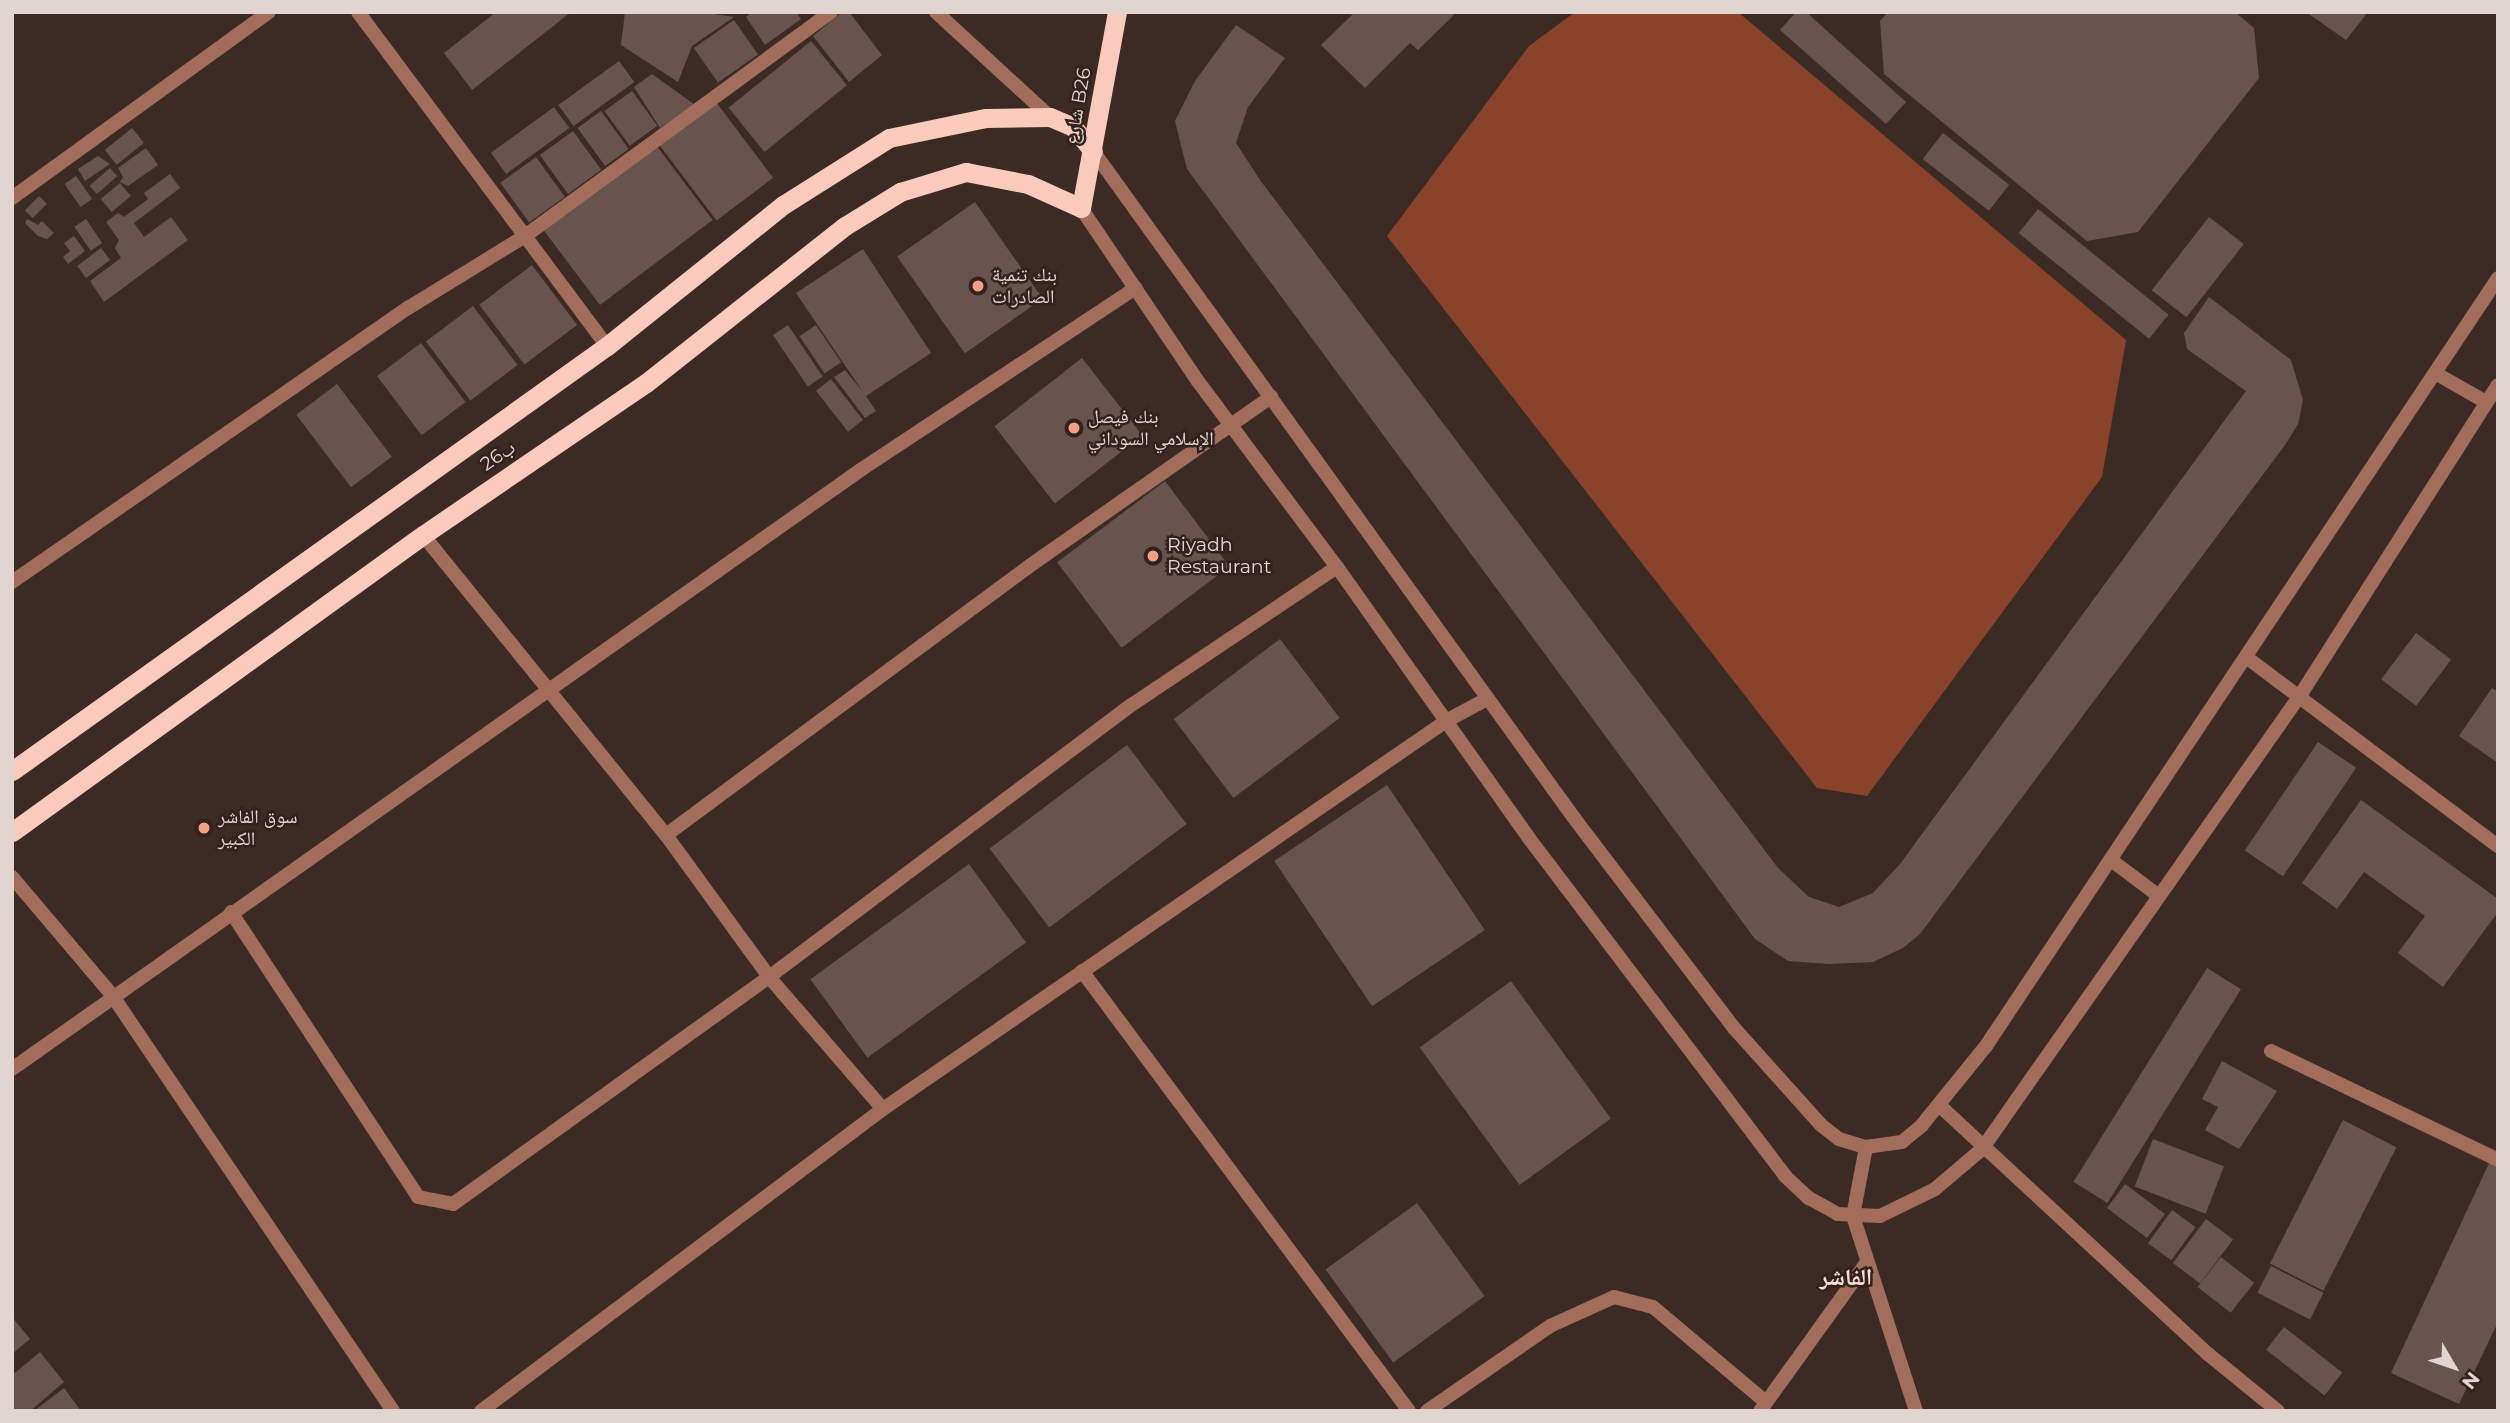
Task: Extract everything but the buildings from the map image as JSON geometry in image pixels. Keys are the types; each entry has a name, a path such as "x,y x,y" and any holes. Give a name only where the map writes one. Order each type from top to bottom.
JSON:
{"highway":[{"name":"شارع B26","path":"1081,208 1117,12"},
{"name":"26ب","path":"12,771 607,346 783,205 889,138 986,118 1050,117"},
{"path":"1050,117 1073,127 1093,151"},
{"name":"26ب","path":"12,832 423,534 646,383 845,226 900,191 966,172 1028,184 1081,208"}],"street":[{"path":"12,198 269,12"},
{"path":"358,12 607,346"},
{"path":"12,582 408,308 525,236 831,12"},
{"path":"936,12 1050,117"},
{"path":"1093,151 1488,699 1734,1028 1821,1125 1839,1139 1866,1147 1902,1142 1940,1105 1986,1046 2498,278"},
{"path":"1081,208 1228,424 1337,567 1446,721 1785,1176 1809,1198 1838,1214 1853,1216 1880,1216 1935,1189 1982,1149 2301,694 2498,384"},
{"path":"12,1069 112,995 550,692 927,424 1135,288"},
{"path":"2435,373 2486,402"},
{"path":"666,835 1228,424 1271,397"},
{"path":"423,534 666,835 769,977 883,1109"},
{"path":"231,912 418,1197 435,1203 453,1203 769,977 1130,706 1337,567"},
{"path":"2246,657 2301,694 2498,846"},
{"path":"481,1411 883,1109 1446,721 1488,699"},
{"path":"2111,860 2160,896"},
{"path":"12,877 112,995 393,1411"},
{"path":"1082,971 1409,1411"},
{"path":"2271,1051 2498,1160"},
{"path":"1940,1105 1982,1149 2208,1354 2278,1411"},
{"path":"1866,1147 1853,1216 1916,1411"},
{"path":"1427,1411 1550,1326 1614,1297 1653,1307 1763,1406 1867,1262"}],"shaded area":[{"path":"1575,12 1738,12 2126,340 2102,477 1867,796 1817,788 1387,236 1529,46"}],"place":[{"name":"بنك تنمية الصادرات","path":"978,286"},
{"name":"بنك فيصل الإسلامي السوداني","path":"1074,428"},
{"name":"Riyadh Restaurant","path":"1153,556"},
{"name":"سوق الفاشر الكبير","path":"204,828"}],"district":[{"name":"الفاشر","path":"1846,1277"}]}
